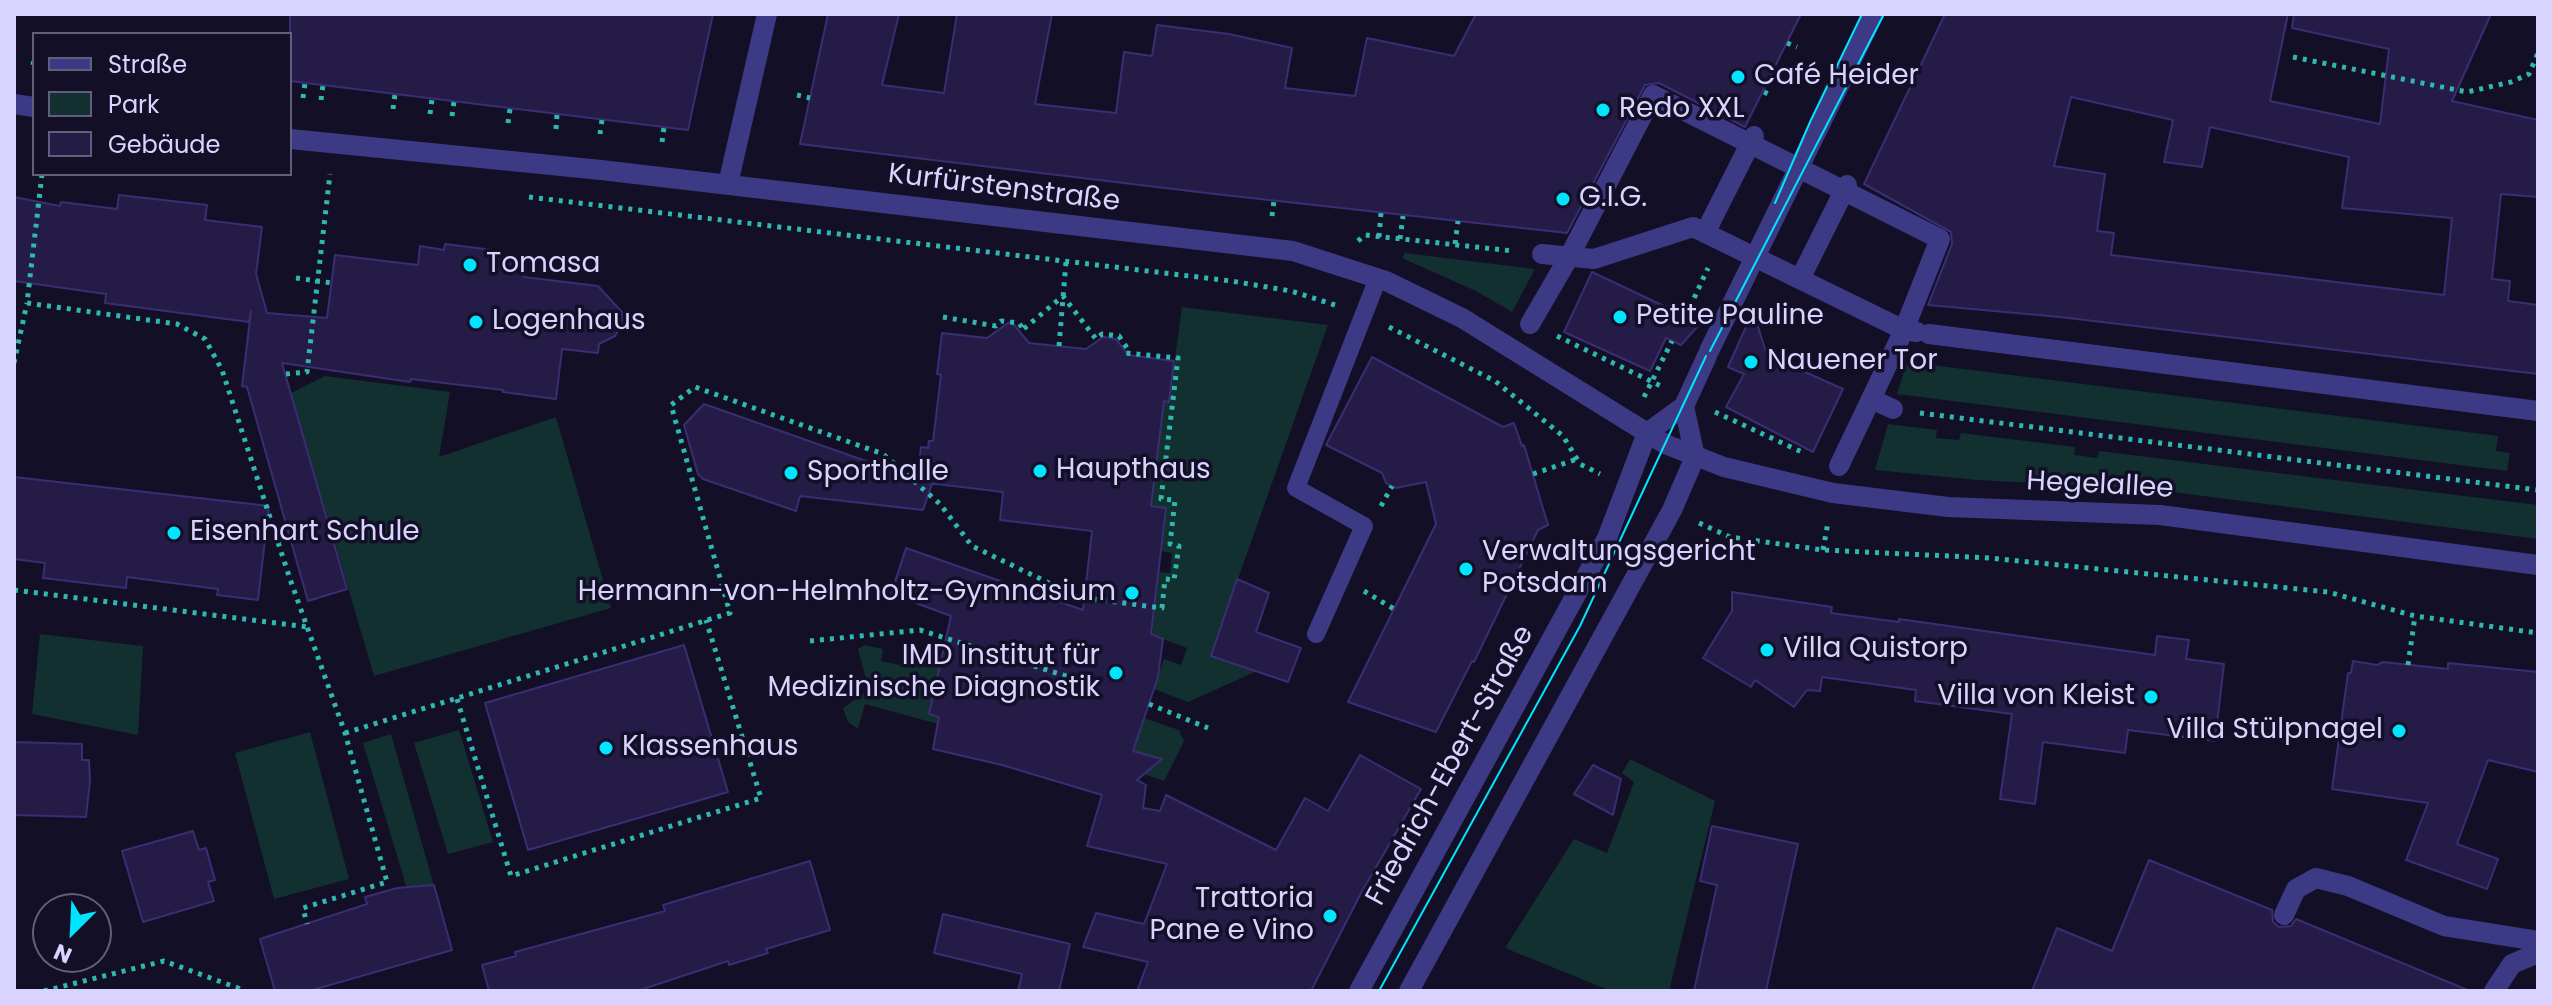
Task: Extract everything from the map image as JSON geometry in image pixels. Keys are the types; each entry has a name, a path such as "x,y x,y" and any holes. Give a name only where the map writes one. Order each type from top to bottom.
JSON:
{"street":[{"path":"728,184 767,14"},
{"path":"1656,439 1684,406 1874,14"},
{"path":"1531,322 1569,257 1635,121 1653,95 1752,140 1797,169 1845,188 1940,239 1918,312 1904,330 1839,464"},
{"name":"Kurfürstenstraße","path":"292,139 728,184 1293,251 1378,278 1462,318 1656,439"},
{"path":"1705,233 1752,140"},
{"path":"1800,279 1845,188"},
{"path":"1542,254 1594,259 1693,227 1904,330 2538,411"},
{"path":"1871,399 1893,409"},
{"path":"1409,991 1651,553 1695,457 1684,406"},
{"name":"Hegelallee","path":"1656,439 1724,467 1833,493 1948,507 2160,515 2538,565"},
{"name":"Friedrich-Ebert-Straße","path":"1359,991 1607,538 1656,439"},
{"path":"2284,915 2296,889 2316,878 2348,886 2444,926 2538,941"},
{"path":"2494,991 2512,964 2538,953"}],"lane":[{"path":"1316,634 1364,526 1296,488 1378,278"}],"path":[{"path":"1787,43 1797,47"},
{"path":"2293,57 2467,92 2511,82 2529,74 2538,53"},
{"path":"303,98 305,83"},
{"path":"321,100 323,85"},
{"path":"1764,92 1773,96"},
{"path":"393,109 395,94"},
{"path":"797,95 810,98"},
{"path":"430,114 432,99"},
{"path":"452,116 454,101"},
{"path":"508,123 510,109"},
{"path":"556,129 557,114"},
{"path":"600,134 602,120"},
{"path":"662,142 664,127"},
{"path":"317,173 345,176"},
{"path":"286,374 307,372 330,174"},
{"path":"14,363 27,303 42,176"},
{"path":"516,195 1291,291 1364,316 1495,381 1563,436 1580,464 1593,471"},
{"path":"1272,216 1274,200"},
{"path":"1379,237 1381,213"},
{"path":"1400,239 1403,216"},
{"path":"1455,244 1458,221"},
{"path":"1334,264 1365,235 1542,254"},
{"path":"1059,346 1066,262"},
{"path":"296,278 332,283"},
{"path":"943,317 997,328 1001,321 1019,323 1022,331 1063,296"},
{"path":"345,733 730,613 671,405 695,387 883,454 940,504 972,546 1078,597 1162,608 1165,579 1174,580 1179,546 1170,544 1175,500 1161,499 1178,358 1126,353 1119,336 1102,334 1097,340 1063,296"},
{"path":"27,303 177,324 205,339 222,370 345,733 387,882 303,908 307,924"},
{"path":"1531,322 1660,386"},
{"path":"1643,399 1672,341"},
{"path":"1710,409 1813,457 1839,464"},
{"path":"1893,409 2538,490"},
{"path":"1533,474 1577,459"},
{"path":"1823,550 1828,521"},
{"path":"1704,525 1730,537 1823,550 1990,558 2328,592 2415,616 2538,633"},
{"path":"14,590 307,627"},
{"path":"2408,665 2415,616"},
{"path":"457,699 511,876 761,798 706,620"},
{"path":"810,641 920,630 1068,677 1063,685"},
{"path":"1149,704 1208,728"},
{"path":"44,991 164,961 241,991"}],"green space":[{"path":"1405,253 1535,269 1512,312 1476,291 1402,258"},
{"path":"1182,307 1328,325 1211,655 1257,671 1188,702 1154,689 1164,659 1181,665 1187,648 1152,635 1159,572 1170,573 1172,553 1161,551 1165,508 1151,506 1164,401 1169,402"},
{"path":"1907,362 2498,436 2496,451 2510,453 2507,471 1897,394"},
{"path":"325,376 450,392 439,457 556,417 611,608 374,676 291,393"},
{"path":"1888,424 1937,430 1936,438 1959,440 1961,433 2075,447 2074,455 2097,458 2099,451 2538,505 2538,539 2149,489 1977,480 1875,470"},
{"path":"40,634 143,646 138,735 32,714"},
{"path":"865,645 883,649 881,661 914,668 917,657 940,661 929,714 940,717 938,724 865,704 858,729 848,722 843,708 869,690 858,649"},
{"path":"1144,718 1179,730 1184,741 1164,781 1144,774 1150,756 1133,751"},
{"path":"459,730 493,842 448,854 414,743"},
{"path":"310,732 349,879 274,899 235,753"},
{"path":"391,734 434,886 408,892 363,743"},
{"path":"1630,759 1715,801 1669,991 1611,991 1505,948 1574,839 1607,853 1634,782 1622,773"}],"building":[{"path":"290,14 713,14 688,130 292,81"},
{"path":"828,14 899,14 882,85 944,93 957,14 1052,14 1035,104 1116,113 1124,52 1152,56 1157,25 1229,34 1292,48 1285,88 1355,96 1367,38 1454,56 1476,14 1801,14 1745,127 1659,83 1645,85 1567,233 800,144"},
{"path":"1945,14 2288,14 2270,101 2380,124 2389,49 2292,28 2294,14 2491,14 2452,101 2538,120 2538,197 2501,194 2492,279 2510,281 2508,301 2538,305 2538,374 2060,317 1928,305 1952,244 1951,232 1864,184","holes":["2071,97 2173,120 2164,162 2202,167 2210,127 2349,157 2342,208 2452,218 2444,295 2111,255 2114,233 2097,231 2105,174 2054,166"]},
{"path":"119,195 207,205 205,220 262,227 256,274 267,313 327,318 335,255 418,265 420,246 444,250 445,244 501,251 501,256 526,259 524,277 598,286 622,312 623,323 615,336 599,344 598,353 562,349 556,399 282,363 347,589 308,601 247,387 242,386 251,311 249,322 105,303 106,294 14,281 14,197 60,206 61,202 117,209"},
{"path":"1592,272 1666,307 1684,304 1705,318 1681,345 1666,338 1650,371 1564,332"},
{"path":"1753,311 1767,355 1843,389 1813,452 1726,407 1744,374 1728,367"},
{"path":"1011,321 1029,343 1086,349 1103,337 1116,339 1128,355 1174,361 1169,402 1164,401 1151,506 1166,508 1151,634 1163,639 1158,677 1133,751 1162,759 1137,780 1146,785 1143,808 1160,811 1166,795 1276,850 1305,798 1328,811 1360,755 1421,789 1360,895 1311,991 1137,991 1148,962 1083,947 1096,913 1144,924 1167,864 1087,846 1102,795 1002,765 933,749 939,717 929,714 951,616 891,594 906,548 1083,610 1092,531 1000,520 1003,492 928,483 932,484 923,510 800,496 796,511 703,479 698,474 684,425 704,404 917,479 921,447 928,448 929,441 933,441 941,375 937,374 942,333 987,338"},
{"name":"Verwaltungsgericht Potsdam","path":"1372,357 1503,427 1514,423 1524,445 1548,525 1538,530 1436,732 1348,702 1436,524 1426,482 1396,488 1386,483 1382,473 1326,445"},
{"path":"14,477 269,506 258,600 217,595 218,589 127,577 126,588 43,578 45,563 14,559"},
{"path":"1237,579 1269,593 1256,632 1301,648 1288,682 1211,656"},
{"path":"1732,592 1832,607 1831,613 1899,622 1899,619 2155,655 2157,636 2189,640 2186,659 2224,664 2215,741 2128,730 2125,753 2043,742 2035,804 2000,799 2012,714 1915,701 1916,690 1822,677 1820,691 1807,690 1794,707 1755,680 1751,687 1703,658 1732,611"},
{"name":"Klassenhaus","path":"684,645 728,792 528,850 485,703"},
{"path":"2353,661 2448,669 2448,663 2538,672 2538,772 2488,760 2457,844 2498,859 2487,889 2406,860 2428,803 2332,789 2348,673 2351,673"},
{"path":"14,742 82,744 82,760 89,760 86,817 14,815"},
{"path":"1593,765 1621,779 1613,815 1574,794"},
{"path":"1712,826 1798,844 1766,991 1694,991 1717,885 1700,881"},
{"path":"193,831 199,850 206,848 215,880 208,882 214,901 143,922 122,851"},
{"path":"2149,860 2272,910 2273,922 2279,927 2291,926 2296,919 2470,991 2032,991 2057,928 2112,951"},
{"path":"810,861 830,930 766,949 768,953 729,965 728,961 637,991 489,991 482,965 516,956 515,952 665,911 663,905"},
{"path":"434,885 452,950 309,991 275,991 260,939 367,904 365,897 397,888"},
{"path":"943,914 1070,944 1059,991 1018,991 1022,974 934,953"}],"tram line":[{"path":"1775,203 1862,14"},
{"path":"1710,351 1884,14"},
{"path":"1379,991 1580,626 1706,356"}],"place":[{"name":"Café Heider","path":"1738,77"},
{"name":"Redo XXL","path":"1603,110"},
{"name":"G.I.G.","path":"1563,199"},
{"name":"Tomasa","path":"470,265"},
{"name":"Petite Pauline","path":"1620,317"},
{"name":"Logenhaus","path":"476,322"},
{"name":"Nauener Tor","path":"1751,362"},
{"name":"Haupthaus","path":"1040,471"},
{"name":"Sporthalle","path":"791,473"},
{"name":"Eisenhart Schule","path":"174,533"},
{"name":"Verwaltungsgericht Potsdam","path":"1466,569"},
{"name":"Hermann-von-Helmholtz-Gymnasium","path":"1132,593"},
{"name":"Villa Quistorp","path":"1767,650"},
{"name":"IMD Institut für Medizinische Diagnostik","path":"1116,673"},
{"name":"Villa von Kleist","path":"2151,697"},
{"name":"Villa Stülpnagel","path":"2399,731"},
{"name":"Klassenhaus","path":"606,748"},
{"name":"Trattoria Pane e Vino","path":"1330,916"}]}
